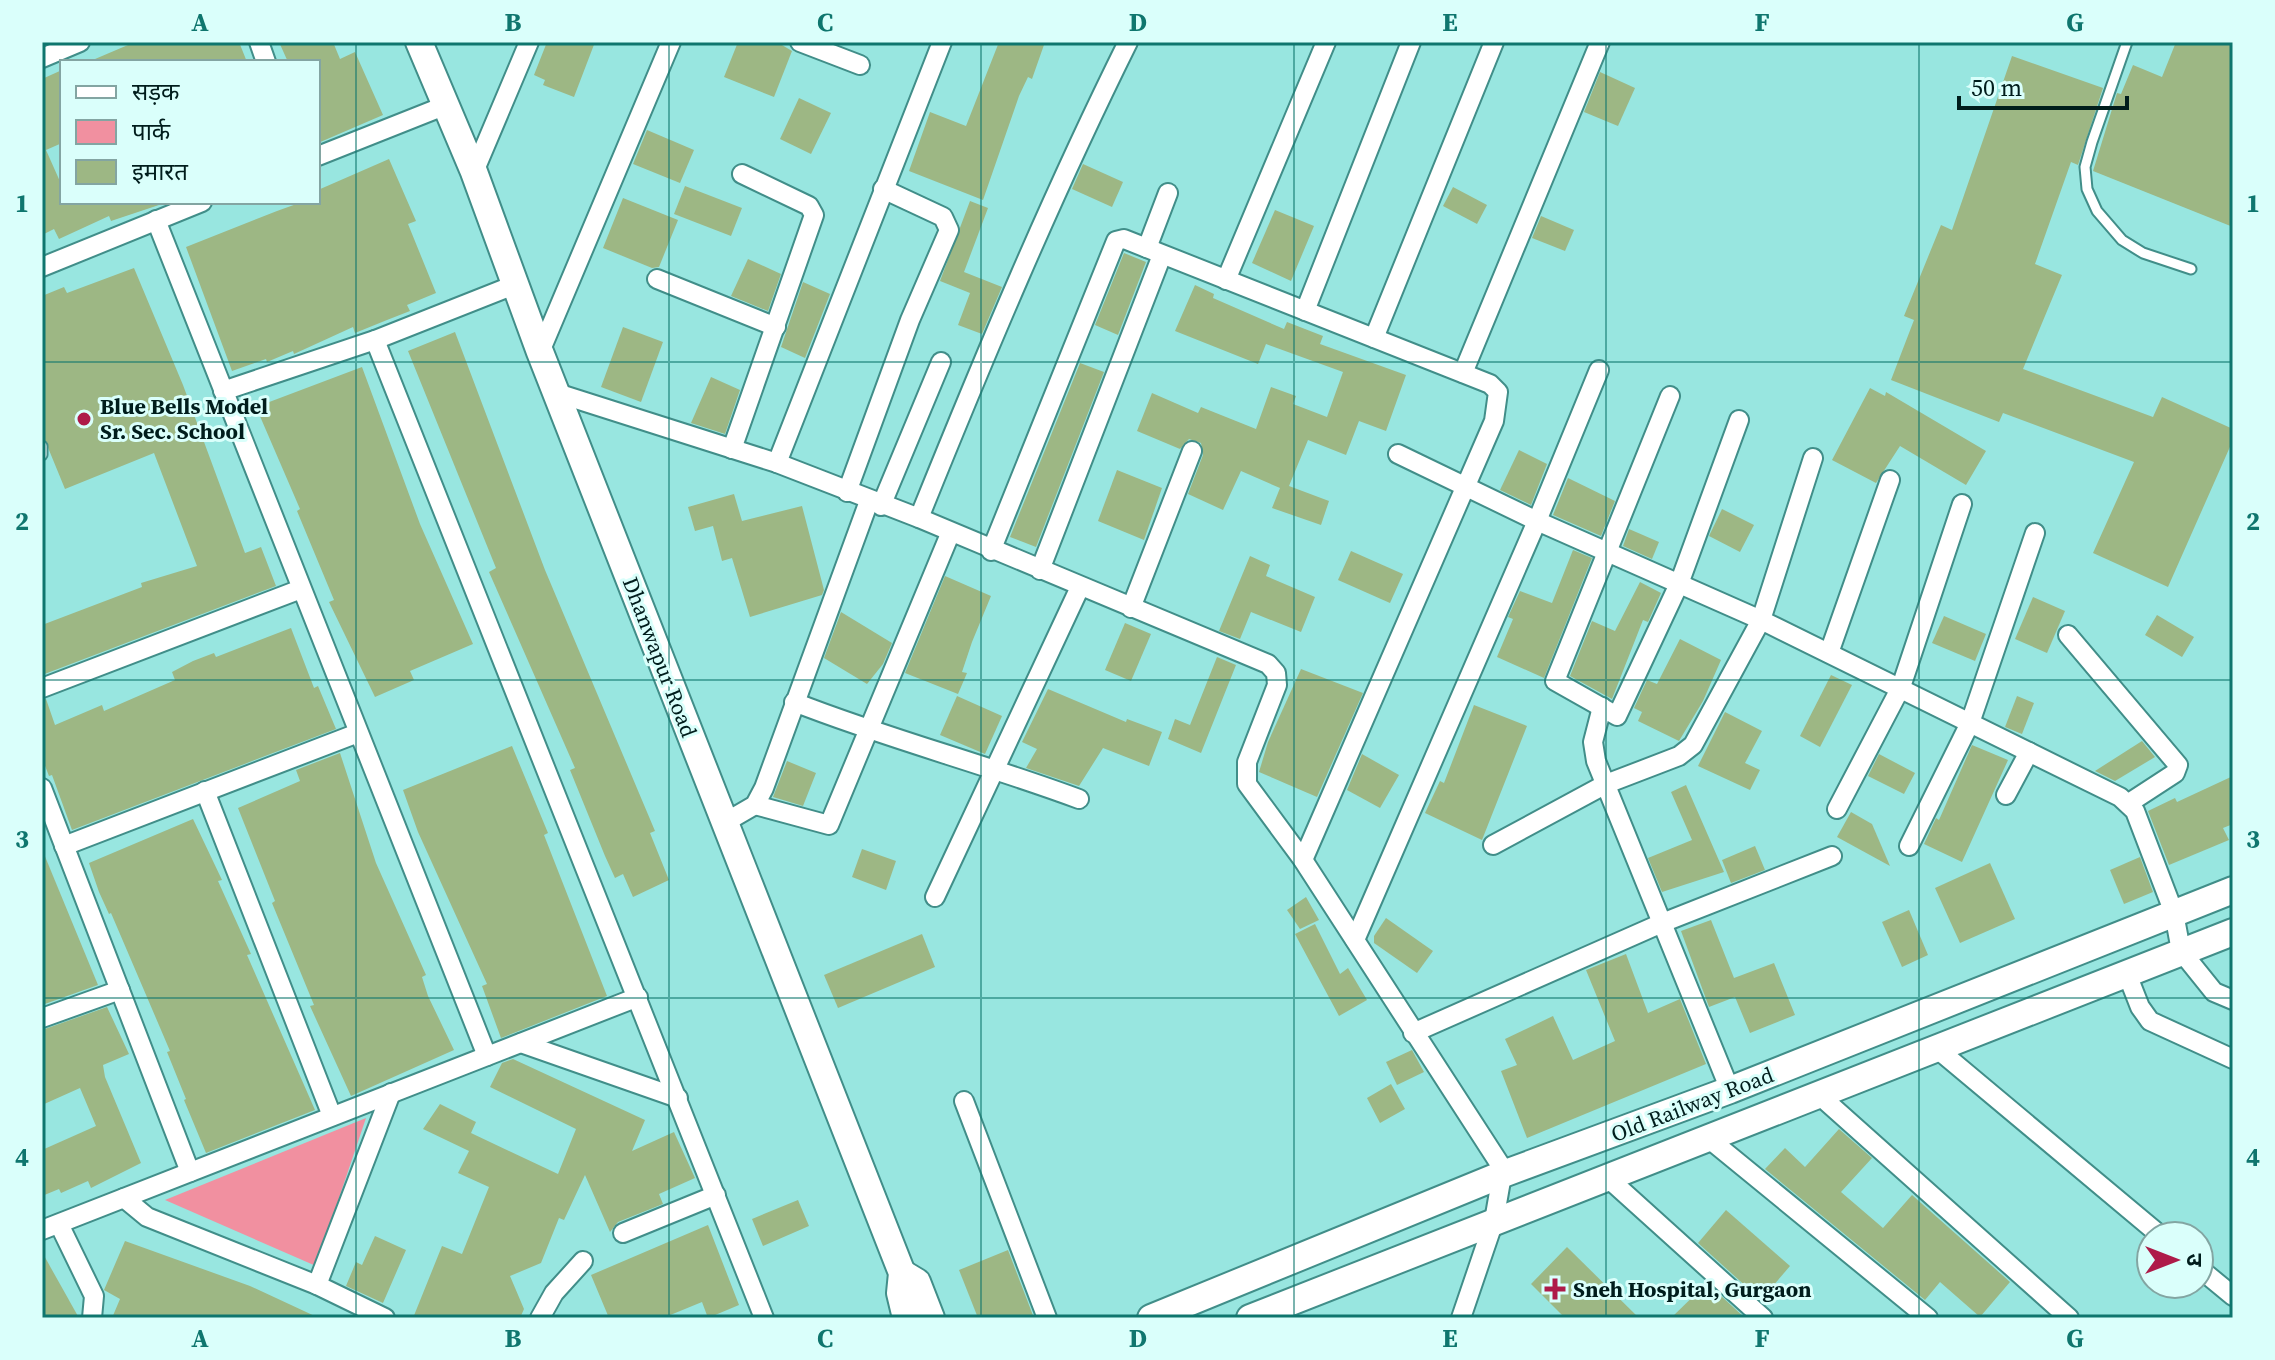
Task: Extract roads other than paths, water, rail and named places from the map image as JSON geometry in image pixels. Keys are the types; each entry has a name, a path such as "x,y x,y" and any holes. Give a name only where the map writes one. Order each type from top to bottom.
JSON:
{"main road":[{"name":"Dhanwapur Road","path":"419,42 474,172 540,352 902,1273 900,1293 906,1318"},
{"name":"Old Railway Road","path":"1151,1318 1503,1174 1730,1090 2233,890"},
{"name":"Old Railway Road","path":"1250,1318 2233,932"},
{"name":"Dhanwapur Road","path":"902,1273 917,1282 931,1318"}],"street":[{"path":"42,58 80,42"},
{"path":"474,172 529,42"},
{"path":"540,352 671,42"},
{"path":"800,42 860,65"},
{"path":"777,463 942,42"},
{"path":"919,518 989,344 1080,138 1128,42"},
{"path":"1305,311 1411,42"},
{"path":"1374,338 1494,42"},
{"path":"1463,373 1600,42"},
{"path":"1226,280 1319,44"},
{"path":"320,155 444,106"},
{"path":"732,449 814,215 809,206 742,174"},
{"path":"847,492 910,320 949,230 943,217 883,189"},
{"path":"1040,570 1155,252 1168,193"},
{"path":"42,267 197,204"},
{"path":"156,220 487,1056"},
{"path":"991,551 1116,241 1124,239 1490,384 1498,392 1494,421 1463,486 1303,860"},
{"path":"657,279 776,327"},
{"path":"223,391 375,340 514,285"},
{"path":"375,340 764,1318"},
{"path":"724,823 755,805 875,504 941,362"},
{"path":"1355,940 1537,521 1599,370"},
{"path":"557,393 777,463 875,504 919,518 950,534 1268,664 1276,673 1273,699 1247,762 1247,784 1303,860 1501,1164 1503,1174 1494,1221 1461,1318"},
{"path":"1670,396 1555,681 1617,716 1679,584 1739,420"},
{"path":"1131,608 1192,451"},
{"path":"1398,454 1537,521 1761,620 2129,803 2174,913 2181,951 2214,992 2233,1000"},
{"path":"1493,845 1606,784 1679,756 1693,745 1761,620 1813,458"},
{"path":"1829,653 1890,480"},
{"path":"1837,809 1901,687 1962,504"},
{"path":"1909,846 1970,723 2035,533"},
{"path":"755,805 829,825 950,534"},
{"path":"935,897 1080,587"},
{"path":"42,688 301,589"},
{"path":"2068,635 2178,765 2175,773 2129,803"},
{"path":"794,702 870,732 997,768 1079,799"},
{"path":"1602,707 1593,752 1730,1090"},
{"path":"64,846 358,733"},
{"path":"2006,795 2029,752"},
{"path":"42,788 190,1172"},
{"path":"205,791 332,1116"},
{"path":"1413,1033 1662,923 1832,856"},
{"path":"2127,974 2140,1007 2150,1021 2233,1059"},
{"path":"42,1018 120,990"},
{"path":"92,1318 94,1296 50,1227 638,997"},
{"path":"521,1043 678,1098"},
{"path":"1935,1047 2142,1220"},
{"path":"317,1285 391,1093"},
{"path":"1818,1094 2069,1318"},
{"path":"964,1101 1047,1318"},
{"path":"1708,1138 1928,1318"},
{"path":"1609,1179 1763,1318"},
{"path":"623,1233 716,1195"},
{"path":"124,1198 147,1217 317,1285 385,1318"},
{"path":"540,1318 554,1293 583,1261"},
{"path":"2215,1281 2233,1296"}],"lane":[{"path":"2127,42 2085,167 2087,189 2097,211 2122,240 2143,253 2191,269"},
{"path":"42,446 42,455"}],"place":[{"name":"Blue Bells Model Sr. Sec. School","path":"84,419"},
{"name":"Sneh Hospital, Gurgaon","path":"1555,1289"}]}
